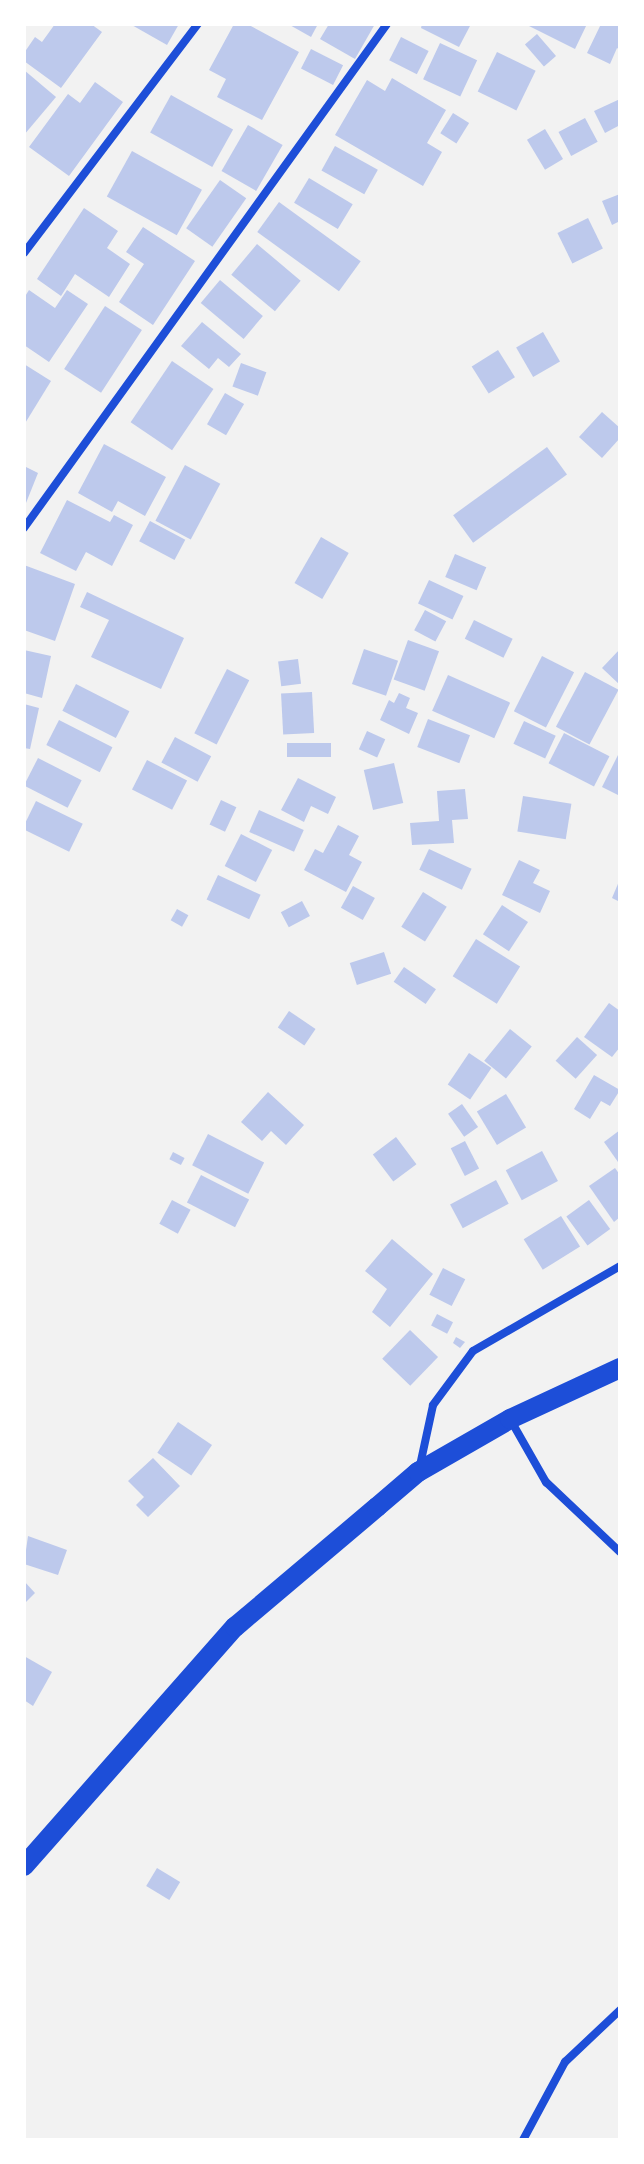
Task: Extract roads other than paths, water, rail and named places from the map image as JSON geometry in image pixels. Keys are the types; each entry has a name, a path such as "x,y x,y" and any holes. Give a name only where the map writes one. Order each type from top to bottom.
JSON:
{"main road":[{"path":"24,1866 235,1627 418,1472 510,1419 620,1368"}],"street":[{"path":"24,253 198,24"},
{"path":"24,528 387,24"},
{"path":"418,1472 433,1405 473,1351 620,1266"},
{"path":"510,1419 546,1482 620,1552"},
{"path":"523,2140 565,2062 620,2010"}]}
